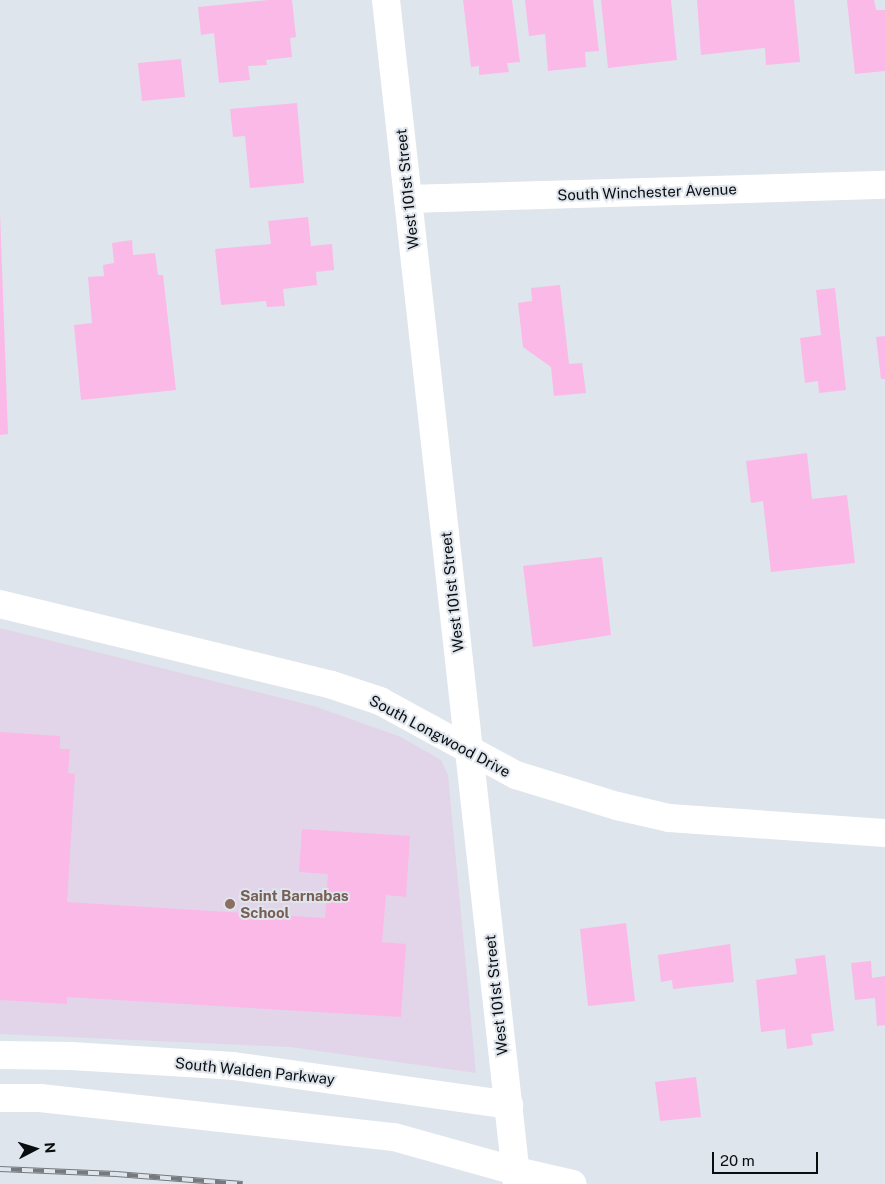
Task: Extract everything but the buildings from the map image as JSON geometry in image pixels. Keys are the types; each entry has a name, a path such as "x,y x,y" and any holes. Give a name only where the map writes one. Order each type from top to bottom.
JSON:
{"street":[{"name":"West 101st Street","path":"386,0 516,1178"},
{"name":"South Winchester Avenue","path":"408,199 885,185"},
{"name":"South Longwood Drive","path":"0,604 332,685 380,701 469,752 516,775 669,818 885,834"},
{"name":"South Walden Parkway","path":"0,1055 71,1056 233,1066 509,1105"},
{"path":"0,1098 40,1098 394,1137 516,1178 574,1184"}],"shaded area":[{"name":"Saint Barnabas School","path":"0,628 314,706 401,737 441,760 448,775 476,1073 290,1047 0,1034"}],"railway":[{"path":"0,1169 116,1174 243,1184"}],"place":[{"name":"Saint Barnabas School","path":"230,904"}]}
